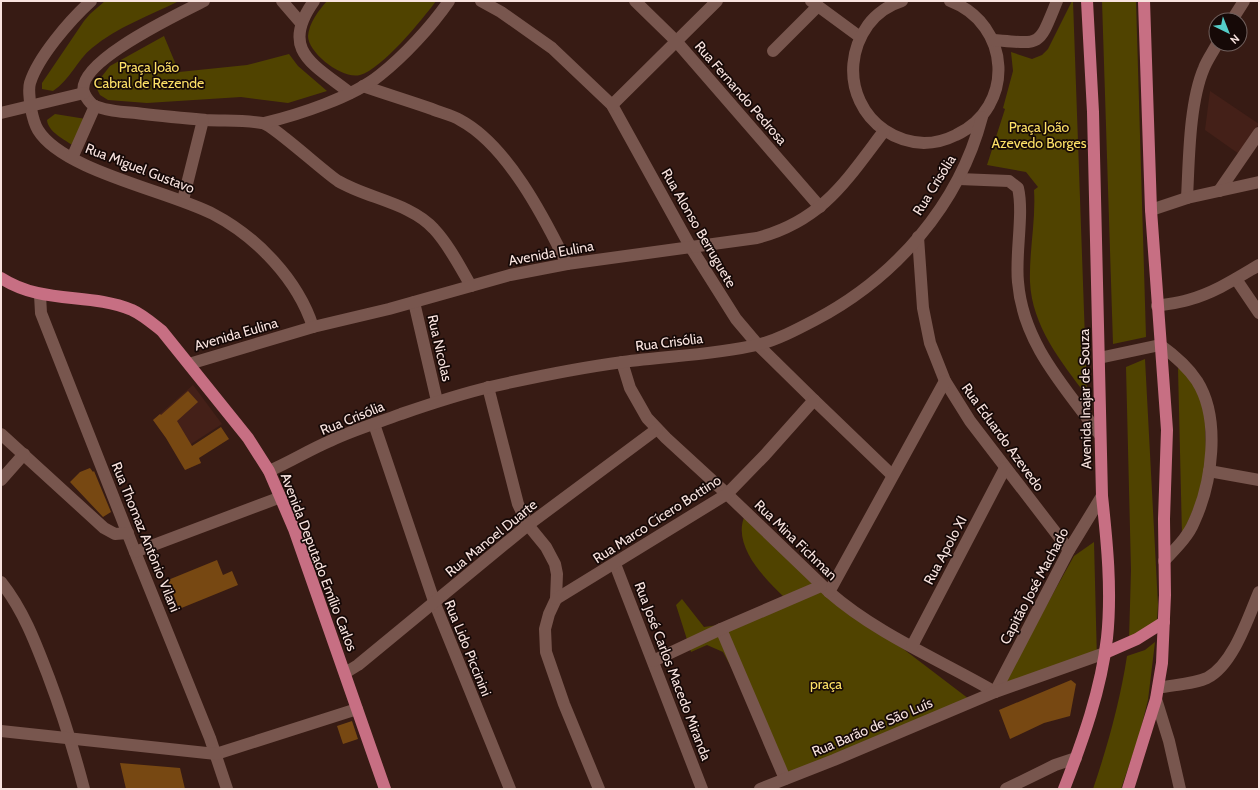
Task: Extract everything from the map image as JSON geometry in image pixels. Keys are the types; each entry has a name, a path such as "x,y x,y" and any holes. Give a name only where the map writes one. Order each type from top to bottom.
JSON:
{"main road":[{"name":"Avenida Inajar de Souza","path":"1064,789 1090,720 1105,653 1108,604 1108,554 1102,496 1093,112 1087,1"},
{"path":"1128,789 1157,694 1164,622 1167,430 1151,210 1144,1"},
{"name":"Avenida Deputado Emílio Carlos","path":"1,278 22,289 40,295 105,302 132,310 147,318 162,331 248,438 269,471 281,497 345,673 385,789"},
{"path":"1105,653 1138,639 1164,622"}],"street":[{"name":"Rua Miguel Gustavo","path":"91,1 80,11 40,61 30,84 33,119 38,130 48,142 72,158 113,177 183,200 214,215 238,230 260,248 291,284 304,304 313,327"},
{"path":"204,1 109,54 88,74 83,84 84,93 89,102 95,106 118,111 203,120 264,123 294,116 350,93 380,75 418,38 449,1"},
{"path":"282,1 301,23"},
{"path":"314,1 301,23 299,36 300,47 305,56 350,93"},
{"name":"Rua Alonso Berruguete","path":"481,1 501,12 552,48 612,105 690,246 736,319 758,344 814,400 892,474"},
{"name":"Rua Fernando Pedrosa","path":"635,1 676,41 820,208"},
{"path":"612,105 717,1"},
{"path":"902,1 894,3 874,17 860,37 853,57 852,78 858,98 869,116 884,130 904,140 925,143 946,140 965,131 982,117 992,100 998,80 999,60 993,40 981,21 963,6 950,1"},
{"path":"993,40 1032,42 1040,38 1057,1"},
{"path":"1237,12 1244,1"},
{"path":"773,51 814,3 860,37"},
{"path":"1187,198 1192,120 1204,68 1213,52"},
{"path":"363,86 460,119 479,132 501,155 530,196 548,225 567,264"},
{"path":"1,113 84,93"},
{"path":"72,158 95,106"},
{"name":"Rua Crisólia","path":"269,471 330,441 374,424 437,401 488,387 622,362 705,353 758,344 790,333 830,312 867,288 896,262 940,209 959,179 970,155 982,117"},
{"path":"183,200 203,120"},
{"path":"264,123 337,180 353,189 386,200 434,228 470,286"},
{"name":"Avenida Eulina","path":"189,364 313,327 414,302 510,275 567,264 757,238 779,232 799,223 820,208 848,179 884,130"},
{"path":"1219,191 1259,133"},
{"path":"959,179 1009,181 1018,188 1017,281 1020,303 1026,323 1043,358 1100,435"},
{"path":"1151,210 1187,198 1259,182"},
{"name":"Rua Eduardo Azevedo","path":"918,237 922,308 930,343 945,381 970,421 1069,550"},
{"path":"1157,306 1189,300 1236,279 1259,265"},
{"path":"1236,279 1259,313"},
{"name":"Rua Thomaz Antônio Vilani","path":"40,295 41,313 216,754 227,789"},
{"name":"Rua Nicolas","path":"414,302 437,401"},
{"path":"1099,358 1160,345 1176,357 1193,374 1203,392 1210,413 1212,440 1209,471 1194,523 1183,540 1164,561"},
{"name":"Rua Mina Fichman","path":"622,362 630,388 638,405 657,429 727,494 825,589 862,617 995,692"},
{"path":"653,661 721,629 825,589 945,381"},
{"path":"488,387 518,504 528,525 546,547 555,564 558,574 556,599 549,614 545,629 546,652 564,704 599,789"},
{"name":"Rua Marco Cícero Bottino","path":"556,599 727,494 814,400"},
{"name":"Rua Lido Piccinini","path":"374,424 434,604 510,789"},
{"name":"Rua Manoel Duarte","path":"345,673 358,665 434,604 528,525 657,429"},
{"path":"1,434 104,528 115,534 128,533"},
{"path":"1,480 24,454"},
{"name":"Rua Apolo XI","path":"912,646 1005,468"},
{"path":"1209,471 1259,480"},
{"name":"Capitão José Machado","path":"995,692 1069,550 1102,496"},
{"path":"135,552 281,497"},
{"name":"Rua José Carlos Macedo Miranda","path":"615,564 702,789"},
{"path":"1,582 14,598 34,636 71,738 84,789"},
{"path":"1180,789 1157,694 1205,679 1217,672 1236,642 1259,592"},
{"path":"721,629 785,779"},
{"name":"Rua Barão de São Luís","path":"760,789 995,692 1105,653"},
{"path":"1,731 216,754 357,708"},
{"path":"1006,789 1055,765 1076,758"}],"shaded area":[{"path":"1210,91 1259,124 1239,154 1205,130"},
{"path":"193,385 222,424 191,444 201,463 185,470 166,438 153,420"}],"green space":[{"path":"105,1 179,1 112,34 92,48 82,58 69,76 53,91 42,89 42,83 84,21"},
{"path":"327,1 436,1 412,31 379,64 360,75 353,75 345,73 328,64 314,50 310,43 308,36 310,26"},
{"name":"Praça João Azevedo Borges","path":"1072,1 1087,396 1067,370 1050,343 1036,314 1032,298 1030,259 1034,213 1034,190 1038,187 1026,172 987,165 1005,109 1003,108 1013,71 1011,52 1032,59 1042,55 1048,49"},
{"path":"1102,1 1136,1 1146,337 1113,344"},
{"name":"Praça João Cabral de Rezende","path":"164,36 179,72 247,65 289,54 298,66 327,91 288,103 241,97 147,103 108,100 100,95 97,89 99,80 110,66"},
{"path":"55,114 86,119 74,146 50,128 47,120"},
{"path":"1145,359 1158,605 1157,621 1129,640 1131,570 1126,367"},
{"path":"1178,368 1195,379 1204,398 1207,478 1182,535"},
{"name":"praça","path":"745,515 818,584 969,699 792,780 723,652 707,645 691,652 676,605 682,599 704,627 725,624 785,598 768,581 752,561 746,549 742,526"},
{"path":"1094,542 1097,661 996,696 1074,556"},
{"path":"1155,642 1148,700 1139,736 1121,789 1093,789 1113,723 1127,656 1145,650"}],"building":[{"path":"188,391 198,402 177,421 192,446 221,427 229,439 199,458 201,463 185,470 166,438 153,420 160,414 161,415"},
{"path":"90,468 93,472 94,471 111,512 103,517 70,482 80,472"},
{"path":"217,560 223,575 232,571 238,585 179,609 168,580"},
{"path":"1071,680 1076,684 1070,716 1044,723 1010,739 999,710"},
{"path":"352,721 358,739 343,744 337,726"},
{"path":"120,763 180,768 185,789 126,789"}]}
